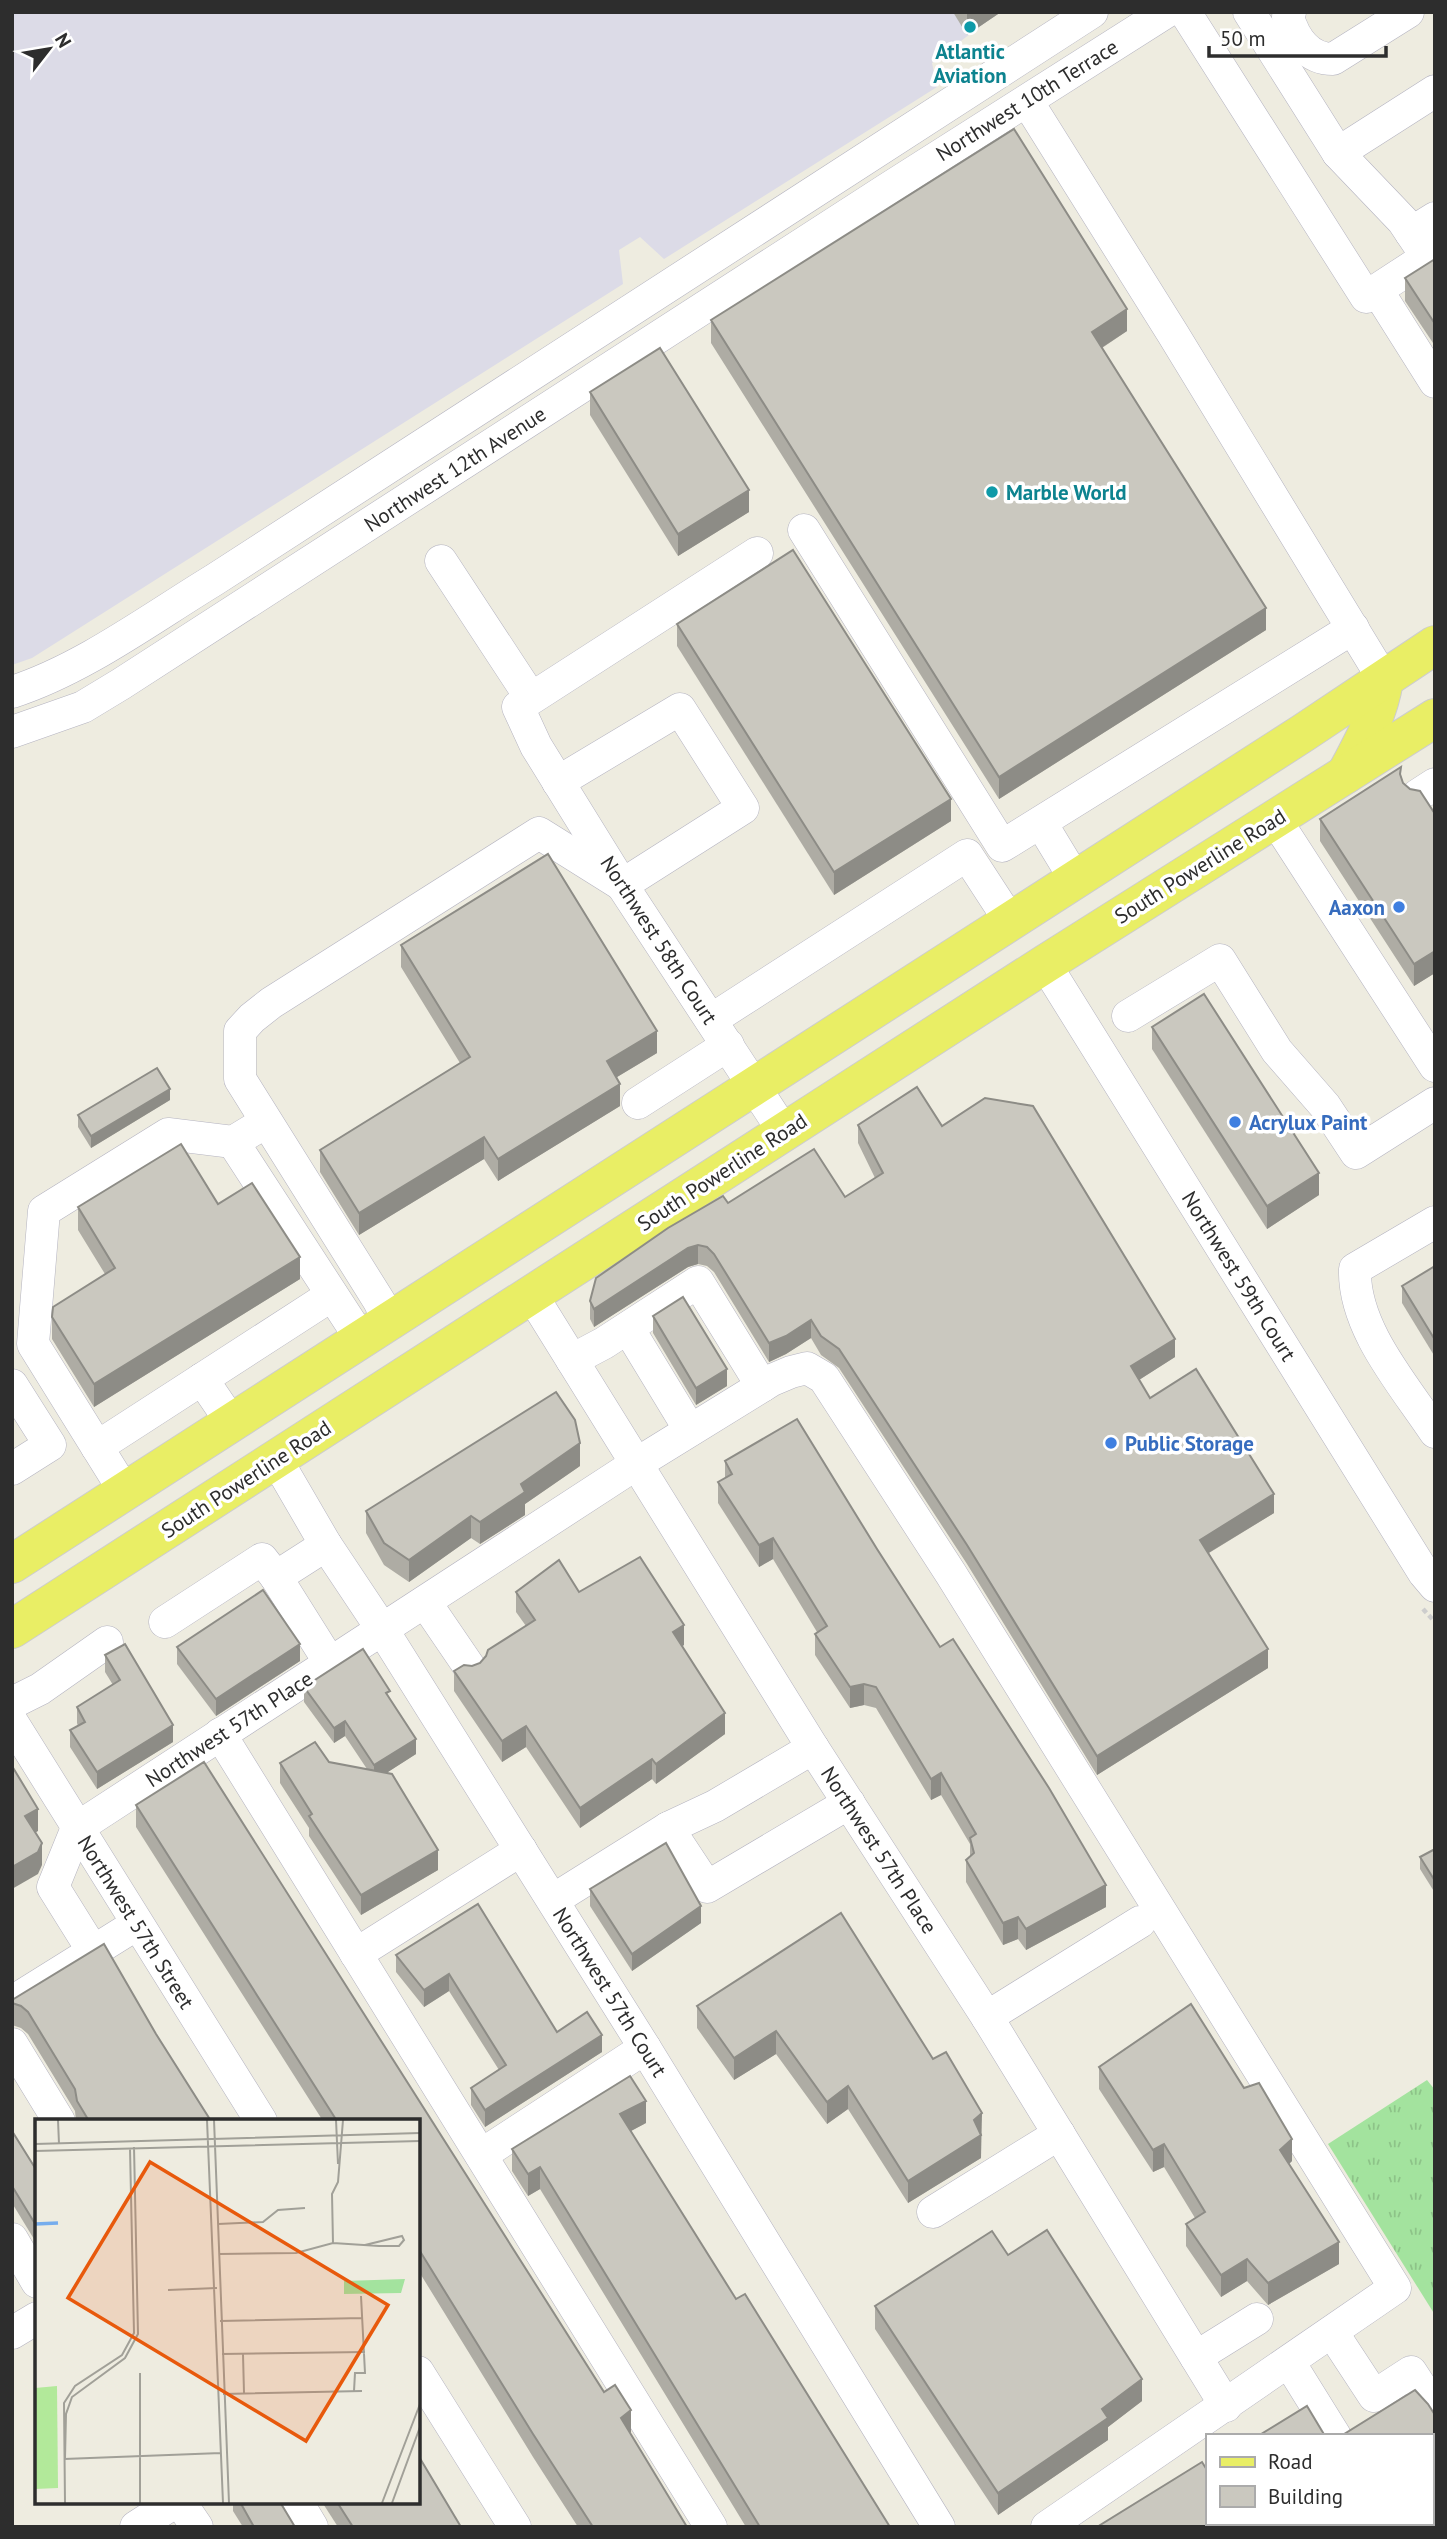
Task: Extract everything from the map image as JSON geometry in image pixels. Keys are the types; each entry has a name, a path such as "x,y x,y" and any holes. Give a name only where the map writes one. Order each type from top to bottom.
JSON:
{"main road":[{"path":"14,1564 1435,645"},
{"path":"1345,775 1370,729 1384,680"},
{"name":"South Powerline Road","path":"12,1629 1045,964 1435,718"},
{"path":"1045,964 1045,949 1050,929 1066,885"},
{"path":"970,947 1021,950 1045,964"},
{"path":"276,1459 271,1440 280,1392"}],"street":[{"name":"Northwest 10th Terrace","path":"793,204 1092,12"},
{"name":"Northwest 10th Terrace","path":"889,188 1166,12"},
{"path":"1185,12 1366,297 1377,290 1427,240 1403,221 1338,153 1301,95 1263,17"},
{"path":"1290,12 1287,17 1291,28 1307,52 1319,59 1340,56 1408,12"},
{"path":"1301,95 1426,12"},
{"path":"976,87 998,118"},
{"path":"1338,153 1435,91"},
{"path":"1027,101 1384,680"},
{"name":"Northwest 12th Avenue","path":"12,732 83,707 235,612 889,188"},
{"name":"Northwest 12th Avenue","path":"12,692 67,669 214,580 793,204"},
{"path":"1377,290 1435,382"},
{"path":"804,530 1002,846 1353,628"},
{"path":"441,561 531,698 757,553"},
{"path":"214,580 235,612"},
{"name":"Northwest 58th Court","path":"531,698 518,707 536,746 622,885 784,1132"},
{"path":"375,1330 379,1301 240,1079 240,1031 252,1017 271,1003 539,833 622,885 743,808 680,709 558,782"},
{"path":"1275,819 1435,1066"},
{"path":"1041,823 1066,885"},
{"path":"638,1103 719,1033 967,855 1010,921"},
{"path":"1128,1016 1220,960 1277,1051 1325,1106 1356,1153 1435,1103"},
{"name":"Northwest 59th Court","path":"1045,964 1416,1562 1435,1586"},
{"path":"125,1492 33,1344 44,1211 167,1134 233,1142 266,1122"},
{"path":"233,1142 332,1295 375,1330"},
{"path":"1435,1222 1355,1269 1354,1287 1368,1331 1435,1432"},
{"path":"572,1360 628,1328 698,1282 762,1386"},
{"name":"Northwest 57th Place","path":"531,1294 813,1748 987,2017 1226,2406"},
{"path":"97,1447 332,1295"},
{"path":"628,1328 690,1430"},
{"name":"Northwest 57th Place","path":"77,1828 636,1464 762,1386 791,1372 807,1368 824,1378 951,1574 1395,2288 1332,2332"},
{"path":"202,1378 232,1423"},
{"path":"12,1385 50,1445 12,1469"},
{"name":"Northwest 57th Court","path":"276,1459 326,1545 553,1900 939,2527"},
{"path":"276,1577 326,1545"},
{"path":"166,1622 262,1559 330,1663"},
{"path":"425,1601 470,1668"},
{"path":"12,1703 40,1689 107,1642"},
{"name":"Northwest 57th Street","path":"12,1722 260,2119"},
{"path":"220,1734 711,2527"},
{"path":"553,1900 668,1828 715,1806 813,1748"},
{"path":"668,1828 707,1887 849,1803"},
{"path":"77,1828 53,1887 93,1951"},
{"path":"356,1954 521,1850"},
{"path":"987,2017 1140,1922"},
{"path":"12,2002 137,1924"},
{"path":"12,2044 59,2119"},
{"path":"481,2155 645,2049"},
{"path":"933,2212 1059,2134"},
{"path":"12,2239 35,2279"},
{"path":"12,2333 35,2319"},
{"path":"1196,2357 1256,2319"},
{"path":"1047,2527 1332,2332 1374,2396 1411,2372 1435,2409"},
{"path":"1289,2362 1334,2434"},
{"path":"420,2375 515,2527"},
{"path":"136,2527 172,2504"},
{"path":"181,2504 197,2527"},
{"path":"297,2504 312,2527"}],"shaded area":[{"path":"12,12 999,12 932,63 937,87 664,259 640,237 619,250 623,284 32,658 12,665"}],"green space":[{"path":"1427,2080 1435,2090 1435,2315 1328,2144"}],"building":[{"name":"Marble World","path":"1014,129 1127,309 1092,332 1266,608 999,777 711,320"},
{"path":"1435,259 1435,324 1405,278"},
{"path":"660,348 749,490 678,534 590,392"},
{"path":"793,550 951,799 834,872 677,624"},
{"name":"Aaxon","path":"1401,767 1403,783 1410,789 1420,791 1435,814 1435,951 1414,964 1320,819"},
{"path":"548,854 657,1031 607,1061 620,1084 498,1159 484,1137 359,1213 320,1150 470,1057 401,945"},
{"name":"Acrylux Paint","path":"1204,994 1319,1173 1267,1206 1152,1027"},
{"path":"157,1068 170,1089 91,1136 78,1115"},
{"path":"917,1087 942,1126 985,1098 1033,1106 1175,1339 1131,1366 1150,1398 1196,1369 1274,1494 1200,1540 1268,1649 1097,1756 967,1545 839,1349 821,1336 811,1320 769,1343 714,1254 707,1247 698,1245 688,1248 594,1309 590,1301 596,1278 668,1228 723,1196 728,1203 814,1149 845,1197 883,1173 858,1125"},
{"path":"181,1144 218,1204 252,1183 300,1257 94,1384 52,1317 53,1307 115,1268 78,1207"},
{"path":"1435,1266 1435,1340 1402,1286"},
{"path":"683,1297 727,1369 696,1388 653,1316"},
{"path":"556,1392 575,1420 580,1443 521,1484 525,1492 480,1522 471,1516 409,1560 384,1543 366,1511"},
{"path":"797,1419 940,1647 953,1639 1049,1788 1106,1885 1026,1929 1018,1917 1003,1923 966,1860 974,1853 970,1838 976,1834 941,1773 931,1779 876,1687 864,1684 850,1687 815,1634 827,1626 773,1538 759,1545 718,1482 732,1474 725,1461"},
{"path":"640,1557 684,1625 673,1632 725,1713 656,1764 652,1759 580,1808 526,1726 502,1741 454,1671 464,1665 480,1663 488,1650 535,1620 516,1592 559,1560 579,1592"},
{"path":"263,1590 300,1644 216,1699 177,1647"},
{"path":"125,1644 173,1725 97,1772 70,1730 85,1722 77,1707 120,1680 105,1655"},
{"path":"363,1649 390,1691 386,1693 416,1739 374,1765 345,1721 334,1728 304,1687"},
{"path":"315,1742 329,1762 392,1774 438,1850 361,1895 309,1816 312,1814 280,1763"},
{"path":"204,1762 604,2392 615,2385 631,2410 621,2418 687,2527 593,2527 420,2251 420,2119 336,2119 136,1805"},
{"path":"12,1766 38,1809 25,1816 42,1843 38,1852 12,1867"},
{"path":"666,1843 701,1906 632,1954 590,1889"},
{"path":"1435,1849 1435,1881 1420,1857"},
{"path":"478,1904 557,2032 587,2012 602,2035 485,2110 471,2088 506,2065 449,1974 424,1990 396,1955"},
{"path":"841,1913 933,2059 946,2052 982,2113 974,2120 981,2135 908,2181 848,2086 827,2102 776,2031 734,2058 697,2006"},
{"path":"104,1944 210,2119 88,2119 77,2101 75,2089 28,2012 12,2003 12,2000"},
{"path":"1191,2004 1244,2088 1259,2083 1292,2139 1280,2150 1339,2242 1268,2283 1247,2259 1221,2275 1186,2224 1205,2212 1164,2144 1153,2150 1099,2067"},
{"path":"630,2076 646,2101 620,2114 736,2299 745,2294 890,2527 760,2527 540,2167 528,2174 512,2149"},
{"path":"12,2131 35,2168 35,2224 12,2186"},
{"path":"1047,2230 1142,2379 1102,2409 1108,2418 998,2493 875,2306 992,2231 1008,2255"},
{"path":"1415,2390 1435,2415 1435,2527 1097,2527 1202,2462 1206,2468 1206,2525 1433,2525 1433,2434 1344,2434"},
{"path":"1307,2406 1324,2434 1261,2434"},
{"path":"420,2458 461,2527 353,2527 338,2504 420,2504"},
{"path":"241,2504 281,2504 295,2527 254,2527"}],"place":[{"name":"Atlantic Aviation","path":"970,27"},
{"name":"Marble World","path":"992,492"},
{"name":"Aaxon","path":"1399,907"},
{"name":"Acrylux Paint","path":"1235,1122"},
{"name":"Public Storage","path":"1111,1443"}]}
